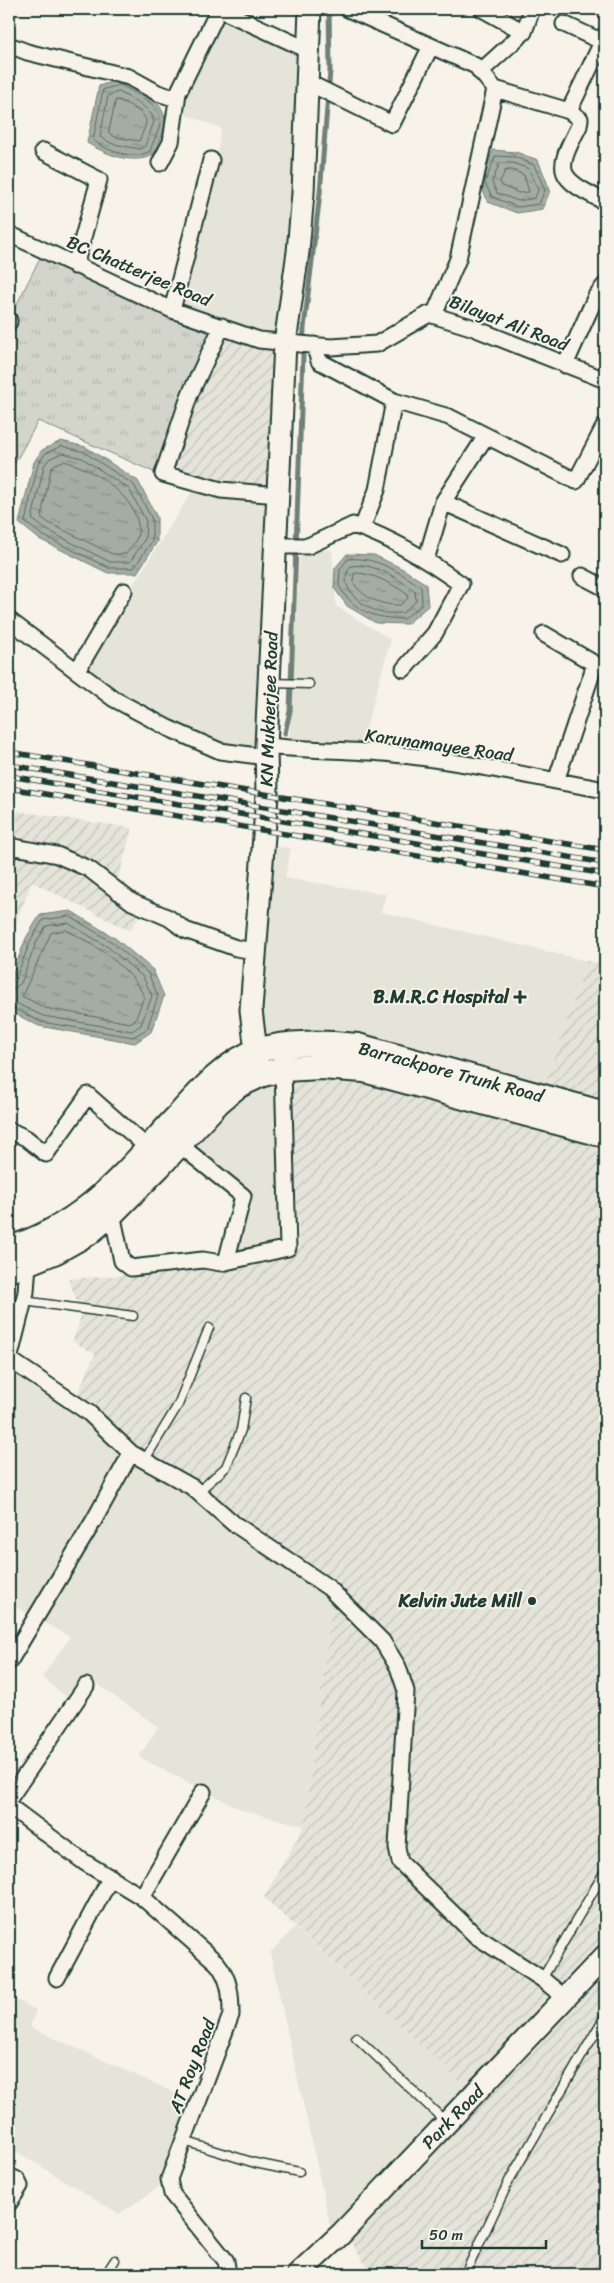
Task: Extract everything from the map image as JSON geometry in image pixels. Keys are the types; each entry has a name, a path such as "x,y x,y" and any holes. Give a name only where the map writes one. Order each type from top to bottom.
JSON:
{"main road":[{"name":"Barrackpore Trunk Road","path":"9,1249 37,1240 90,1207 122,1177 204,1088 226,1069 256,1051 281,1046 326,1043 358,1046 605,1114"},
{"name":"Barrackpore Trunk Road","path":"19,1266 72,1243 112,1214 180,1145 218,1102 237,1086 260,1075 283,1069 321,1067 364,1070 605,1135"}],"street":[{"path":"160,163 171,142 177,99 219,9 308,50"},
{"name":"KN Mukherjee Road","path":"260,1075 250,1010 267,795 266,751 285,343 298,252 303,194 310,9"},
{"path":"348,9 476,66 495,89 569,111 580,119 562,162 563,170 574,184 605,202"},
{"path":"482,9 524,32"},
{"path":"480,72 524,32 532,9"},
{"path":"564,24 594,38 600,39 605,35"},
{"path":"569,111 605,35"},
{"path":"9,45 26,52 129,77 158,93 177,99"},
{"path":"307,82 392,124 431,46"},
{"path":"434,315 458,259 495,89"},
{"path":"43,152 99,180 75,266"},
{"path":"172,310 211,160"},
{"name":"BC Chatterjee Road","path":"9,234 172,310 259,340 285,343"},
{"path":"565,365 596,296 605,285"},
{"name":"Bilayat Ali Road","path":"285,343 331,347 377,344 429,314 471,327 605,380"},
{"path":"222,326 190,394 163,474 221,490 278,495"},
{"path":"314,345 319,361 394,401 449,416 576,481 605,424"},
{"path":"362,528 377,490 394,401"},
{"path":"426,560 443,502 486,436"},
{"path":"443,502 562,555"},
{"path":"276,546 308,546 353,525 376,532 426,560 461,584 435,633 404,669"},
{"path":"582,576 605,588"},
{"path":"76,671 124,591"},
{"name":"Karunamayee Road","path":"9,620 114,698 168,728 220,750 384,753 452,762 605,790"},
{"path":"544,634 595,664 556,781"},
{"path":"9,851 15,847 58,855 89,869 132,902 169,918 185,930 236,948 254,951"},
{"path":"112,1214 122,1261 131,1268 203,1260 226,1262 290,1246 283,1069"},
{"path":"9,1130 26,1138 46,1154 88,1095 148,1148"},
{"path":"180,1145 243,1196 226,1262"},
{"path":"19,1266 24,1301 9,1360 89,1412 137,1457 198,1492 233,1523 329,1588 382,1641 398,1667 406,1691 397,1847 400,1862 476,1936 542,1980 565,1998"},
{"path":"9,1662 93,1522 137,1457"},
{"path":"10,1809 86,1686"},
{"path":"142,1897 203,1792"},
{"name":"AT Roy Road","path":"10,1809 68,1851 142,1897 217,1963 225,1973 231,1992 231,2016 169,2179 169,2187 172,2194 222,2255 226,2261 228,2274"},
{"path":"56,1978 111,1877"},
{"name":"Park Road","path":"298,2274 341,2234 605,1956"},
{"path":"9,2176 16,2180 20,2186 9,2203"}],"lane":[{"path":"269,683 309,684"},
{"path":"24,1301 133,1316"},
{"path":"137,1457 178,1405 209,1328"},
{"path":"198,1492 226,1467 241,1430 246,1398"},
{"path":"542,1980 605,1871"},
{"path":"465,2274 510,2179 605,2016"},
{"path":"356,2037 447,2123"},
{"path":"184,2141 255,2163 298,2172"},
{"path":"106,2274 115,2260"}],"shaded area":[{"path":"222,18 304,53 293,237 278,336 227,322 181,303 216,162 221,128 181,113 185,93"},
{"path":"223,334 278,348 272,488 218,485 168,473 193,396"},
{"path":"194,488 274,498 258,751 224,744 184,729 116,695 84,669 120,606"},
{"path":"332,550 336,606 391,640 362,742 289,742 300,551"},
{"path":"9,810 132,828 114,895 141,913 130,931 32,882 9,939"},
{"path":"269,846 291,848 285,878 386,894 381,912 587,961 537,1107 327,1053 262,1058 259,973"},
{"path":"587,961 605,965 605,1124 537,1107"},
{"path":"291,1070 425,1089 605,1141 605,2274 372,2274 347,2237 478,2099 264,1897 304,1826 335,1579 312,1571 190,1478 130,1448 89,1403 76,1397 95,1354 73,1341 82,1313 68,1279 224,1268 299,1249"},
{"path":"277,1072 283,1244 234,1253 245,1193 174,1137"},
{"path":"23,1256 18,1294 9,1339 9,1264"},
{"path":"11,1365 333,1595 304,1826 242,1810 139,1757 158,1727 86,1676 69,1699 42,1677 70,1637 9,1603 9,1372"},
{"path":"295,1927 470,2091 332,2234 270,1953"},
{"path":"9,1996 36,2010 30,2027 193,2101 159,2187 119,2214 9,2147"}],"green space":[{"path":"42,254 216,329 156,473 38,421 9,474 9,320"}],"water":[{"path":"120,79 155,101 163,113 164,129 154,155 145,158 128,159 111,155 87,143 99,86"},
{"path":"493,150 516,152 538,160 550,190 543,209 517,213 488,202 480,184"},
{"path":"61,441 86,447 138,481 157,517 157,542 137,573 108,573 39,539 19,523 34,462 42,450"},
{"path":"347,554 374,555 403,569 426,584 428,606 407,624 376,623 347,606 334,588 335,568"},
{"path":"71,911 115,938 153,970 164,996 151,1032 135,1043 39,1026 11,1012 9,983 26,938 40,915"}],"waterway":[{"path":"285,733 290,711 304,328 320,193 330,71 329,9"}],"railway":[{"path":"9,752 605,850"},
{"path":"9,765 605,863"},
{"path":"9,776 605,874"},
{"path":"9,788 605,887"}],"place":[{"name":"B.M.R.C Hospital","path":"520,997"},
{"name":"Kelvin Jute Mill","path":"532,1601"}]}
